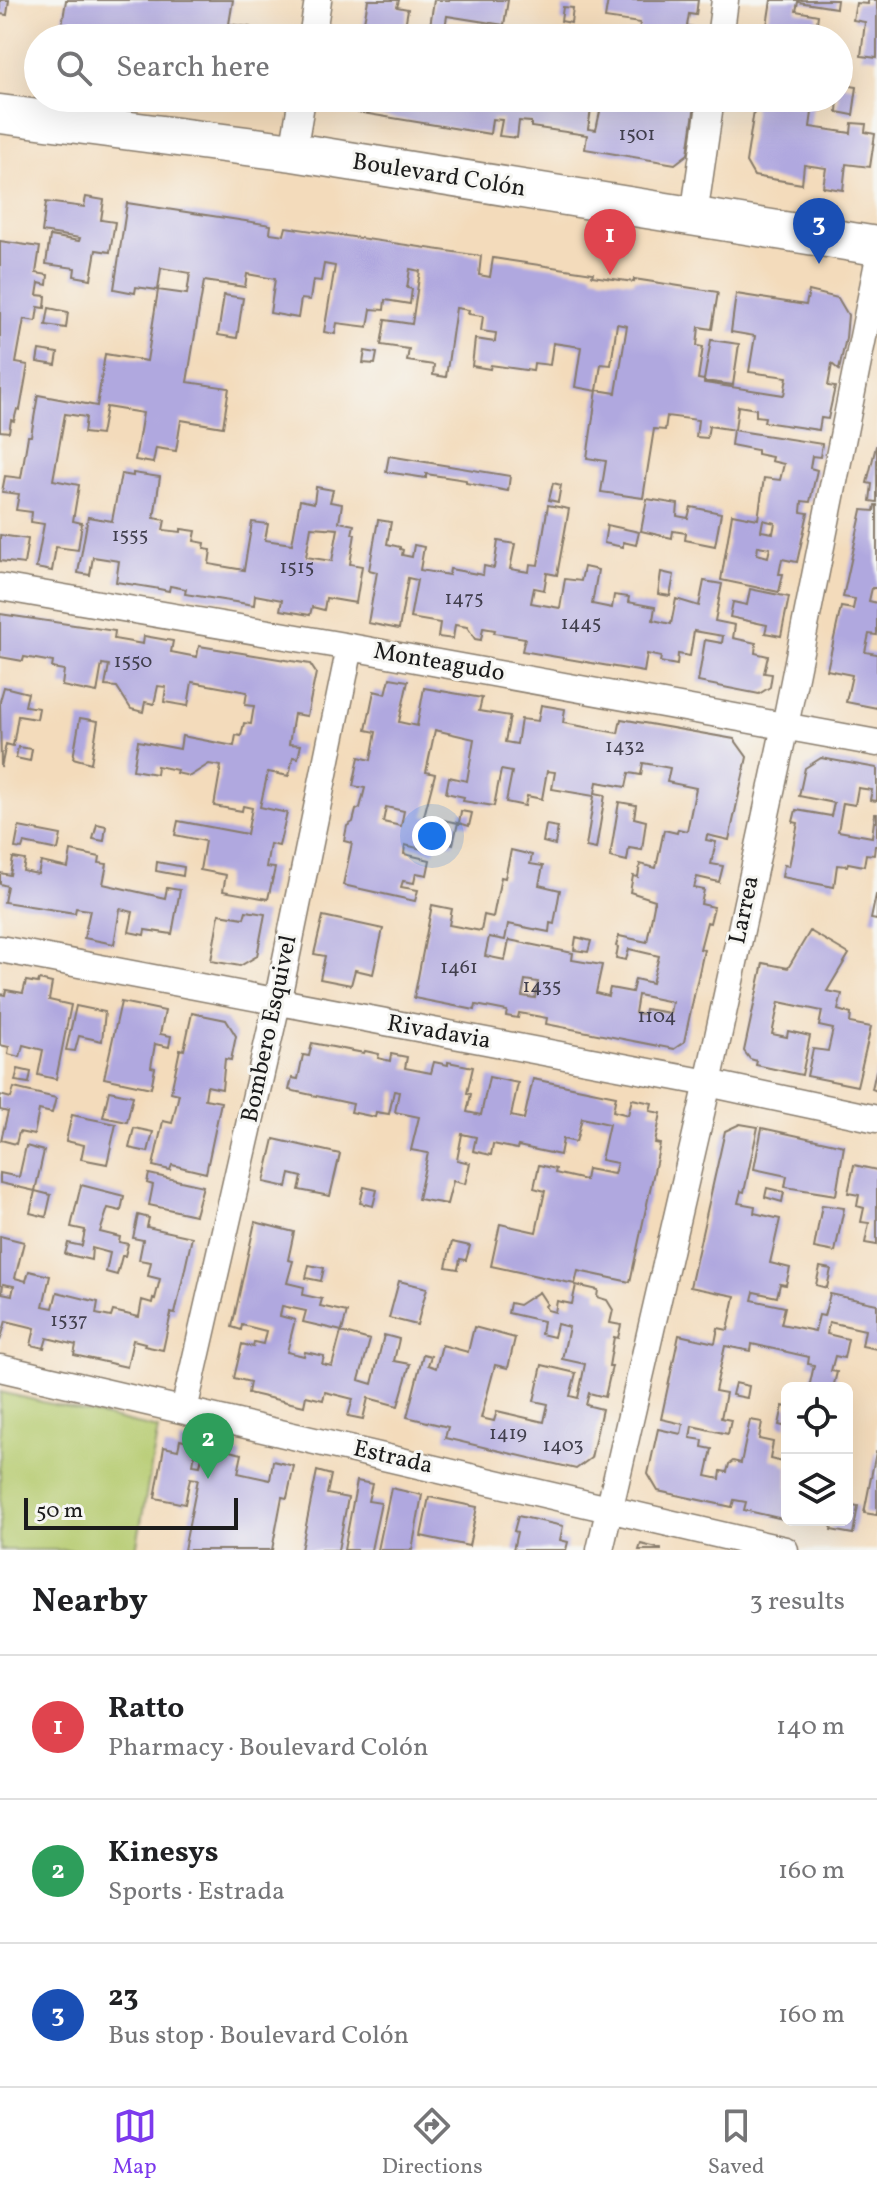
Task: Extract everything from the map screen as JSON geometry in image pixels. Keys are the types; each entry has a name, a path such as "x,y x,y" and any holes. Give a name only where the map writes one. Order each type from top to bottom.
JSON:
{"main road":[{"name":"Boulevard Colón","path":"0,114 293,152 877,246"}],"street":[{"path":"314,24 318,0"},
{"path":"722,24 725,0"},
{"path":"293,152 300,112"},
{"path":"694,216 709,112"},
{"name":"Larrea","path":"600,1550 708,1083 785,726 877,267"},
{"name":"Monteagudo","path":"0,587 877,743"},
{"name":"Bombero Esquivel","path":"184,1410 277,1003 350,647"},
{"name":"Rivadavia","path":"0,949 708,1083 877,1119"},
{"name":"Estrada","path":"0,1368 785,1550"}],"green space":[{"path":"0,1392 158,1429 136,1550 0,1550"}],"building":[{"path":"0,0 9,0 7,15 0,14"},
{"path":"66,0 233,0 229,24 62,24"},
{"path":"368,0 399,0 397,7 408,9 405,24 364,24"},
{"path":"434,0 508,0 504,24 447,16 446,24 430,24"},
{"path":"608,0 698,0 696,15 689,14 687,24 640,24 605,18"},
{"path":"771,0 837,0 836,8 798,2 796,11 818,15 817,24 767,24"},
{"path":"868,0 877,0 877,58 861,56 865,22 853,20 856,3 868,4"},
{"path":"563,7 573,8 571,23 561,21"},
{"path":"853,86 857,87 853,115 837,112 853,112"},
{"path":"356,112 591,112 588,129 596,130 600,112 694,112 688,154 675,164 585,149 587,135 531,127 531,122 519,121 517,138 499,136 502,120 492,119 490,134"},
{"path":"754,112 812,112 810,127 851,133 852,123 866,124 865,132 875,134 870,167 846,164 843,190 823,187 826,168 804,165 802,184 754,176 746,162"},
{"path":"86,197 104,200 101,220 115,222 110,252 96,250 91,279 74,276 75,268 46,264 50,236 79,241 80,238 42,232 46,202 84,207"},
{"path":"127,203 271,225 270,233 284,235 286,227 481,256 479,275 490,277 493,258 593,273 592,276 718,292 712,329 699,327 697,346 703,347 698,379 704,380 711,340 739,344 733,385 704,383 784,395 787,377 749,372 755,336 731,332 736,294 806,305 809,291 838,298 848,315 839,370 832,364 828,386 835,387 828,419 821,418 819,430 764,422 765,417 756,416 756,409 738,406 735,430 709,426 707,438 696,437 698,420 667,416 665,430 654,429 643,498 601,492 606,461 587,458 597,391 575,387 581,347 553,343 550,365 534,363 533,371 491,365 490,369 472,366 475,339 495,342 496,333 481,331 483,316 456,308 446,377 433,375 434,365 407,361 409,349 381,345 385,320 412,324 420,271 410,269 407,288 412,289 410,304 385,300 384,310 371,309 368,327 337,323 335,334 324,332 335,266 324,264 321,281 313,280 310,300 301,299 298,318 270,313 275,279 247,274 245,287 204,281 187,382 229,388 223,427 181,420 176,451 156,448 153,463 135,460 143,413 106,407 101,435 84,433 86,417 65,414 53,480 79,485 73,521 82,523 78,550 56,547 52,571 36,568 44,524 31,522 32,512 16,510 19,494 2,492 5,476 21,478 38,395 97,406 105,354 147,361 158,290 136,287 135,293 114,289","holes":["161,268 190,273 187,294 158,290","617,324 627,326 616,393 597,390 601,364 611,365"]},
{"path":"0,241 40,247 36,273 48,275 47,285 39,283 37,295 46,296 45,308 38,307 36,321 24,319 16,363 28,365 20,410 17,409 14,421 11,420 9,432 0,431"},
{"path":"224,295 243,298 237,338 218,335"},
{"path":"49,308 68,312 66,328 46,325"},
{"path":"39,350 58,353 56,365 37,362"},
{"path":"365,351 377,353 375,364 363,363"},
{"path":"733,430 822,444 820,457 812,456 810,468 817,470 810,502 802,501 801,512 808,513 797,562 782,559 779,592 721,580 732,514 758,519 764,478 780,480 784,464 757,454 757,450 731,445","holes":["763,520 775,523 773,533 761,531","758,546 770,548 768,557 757,554"]},
{"path":"876,446 877,502 870,501 872,484 867,483"},
{"path":"389,456 510,476 508,491 466,483 466,480 386,472"},
{"path":"133,473 160,477 154,518 165,520 163,530 196,531 194,541 205,543 204,549 211,550 209,564 244,570 252,522 268,524 265,540 292,544 300,500 314,503 316,487 333,490 330,502 342,504 339,522 354,525 350,564 362,566 356,603 326,598 324,610 312,607 310,615 280,610 282,600 255,595 254,605 185,594 186,589 170,586 169,591 116,582 119,561 93,557 90,575 78,573 88,517 112,521 121,474 133,476","holes":["311,527 338,529 332,561 306,557"]},
{"path":"553,483 561,485 558,502 549,500"},
{"path":"647,499 678,504 677,516 688,518 691,507 721,513 715,546 685,540 686,533 673,531 672,538 641,531"},
{"path":"548,505 569,509 557,575 547,573 544,590 534,588 531,603 560,608 565,579 581,581 584,567 598,570 592,604 612,608 614,595 629,597 628,602 655,607 653,620 671,624 676,599 699,606 704,581 722,584 715,621 735,625 733,638 756,643 755,653 768,656 764,673 772,674 770,687 759,694 698,682 705,640 722,643 723,636 694,631 690,656 678,654 677,665 660,662 661,657 647,654 644,672 522,651 525,638 494,633 495,630 483,628 481,640 475,639 467,627 455,625 453,639 438,637 440,623 410,618 417,580 408,578 399,629 368,623 377,572 369,570 378,520 391,522 387,544 400,547 402,555 412,557 414,545 424,547 420,570 449,575 450,569 483,575 484,566 494,568 498,541 515,544 510,569 529,572 530,564 538,565"},
{"path":"875,505 877,588 872,588 869,601 877,603 877,635 869,634 865,652 877,654 877,708 846,702 852,675 827,670 841,607 853,609 855,599 843,597 862,510 874,511"},
{"path":"607,525 639,532 636,545 623,542 623,547 604,543"},
{"path":"0,535 28,539 24,564 0,561"},
{"path":"661,572 674,575 670,596 658,594"},
{"path":"750,589 789,597 781,636 765,633 767,625 730,617 733,602 747,605"},
{"path":"0,614 115,631 114,639 143,644 144,636 173,641 171,652 197,657 199,646 310,664 316,673 307,716 294,714 289,744 301,745 298,758 293,757 289,776 268,772 260,807 287,813 279,846 270,844 266,867 275,868 268,899 223,891 226,875 200,870 205,841 175,835 178,821 247,834 252,808 243,806 242,811 214,806 221,766 209,764 190,776 157,766 156,774 133,770 138,741 180,749 182,736 234,746 236,735 241,736 244,723 251,724 254,706 245,705 247,692 192,682 188,706 164,702 166,687 158,686 154,704 145,702 143,712 131,709 117,687 105,686 109,665 102,664 97,693 62,686 64,670 52,668 53,662 0,657"},
{"path":"390,678 408,681 399,722 417,726 424,688 482,698 479,711 510,716 505,742 517,744 521,719 538,721 541,705 565,709 563,723 618,733 621,719 734,739 747,757 729,840 707,835 706,840 716,842 711,864 723,866 719,882 697,877 694,888 704,890 701,904 714,907 700,949 704,950 684,1042 674,1049 546,1024 547,1018 519,1013 518,1018 506,1016 507,1011 476,1005 475,1010 414,998 432,905 452,909 449,925 481,931 484,915 493,917 501,877 505,878 511,850 532,855 530,864 543,866 539,885 560,890 554,924 550,923 549,932 508,924 505,940 489,937 485,956 505,960 509,940 573,953 572,960 602,965 596,993 608,996 610,988 632,992 635,979 652,983 659,956 629,949 626,960 616,958 616,946 619,936 647,942 655,900 630,892 633,876 638,877 640,864 656,868 664,830 677,833 678,829 687,831 696,788 667,782 670,768 643,763 641,775 629,773 626,787 597,782 595,793 605,795 596,849 586,847 594,796 552,789 555,772 547,771 542,799 527,796 525,806 506,802 512,772 501,770 494,806 463,801 464,797 446,793 449,777 467,781 474,739 435,730 426,772 435,774 424,816 458,823 453,844 436,840 434,852 405,845 404,854 430,860 427,875 416,873 414,883 403,881 401,887 418,890 415,901 343,885 352,843 344,841 347,826 353,822 356,810 360,808 365,788 353,786 359,757 371,760 376,732 366,730 374,691 386,694","holes":["386,807 404,811 401,826 383,822","525,980 538,982 535,998 522,996","638,995 672,1002 670,1013 645,1009 644,1014 635,1013"]},
{"path":"4,687 28,693 25,706 39,708 37,719 18,716 13,746 6,744 1,768 0,701"},
{"path":"80,718 98,721 91,763 73,758"},
{"path":"18,747 32,749 30,761 16,758"},
{"path":"821,758 877,768 877,801 870,800 872,790 858,788 855,805 843,803 838,831 872,837 877,814 874,855 866,854 864,866 848,863 847,866 837,865 834,887 782,877 784,865 789,866 798,823 793,822 796,810 831,816 834,803 799,796 805,768"},
{"path":"619,802 636,805 634,818 646,821 642,850 629,848 627,861 610,857"},
{"path":"461,811 472,813 469,826 459,823"},
{"path":"97,824 106,826 104,841 93,839"},
{"path":"546,825 558,827 555,845 543,842"},
{"path":"19,827 61,835 58,850 24,843 22,849 15,848"},
{"path":"71,851 100,857 99,863 107,864 103,884 165,898 167,888 180,890 172,934 145,930 144,935 129,932 133,912 120,909 114,944 84,938 90,910 76,908 75,913 4,902 7,886 0,884 0,873 10,875 13,858 25,860 23,871 38,874 41,862 68,868"},
{"path":"157,862 184,867 183,876 156,871"},
{"path":"877,895 877,920 871,919"},
{"path":"246,911 265,914 257,956 240,966 211,961 219,914 244,918"},
{"path":"323,916 383,929 373,974 355,970 351,985 320,979 325,956 314,954"},
{"path":"810,931 849,954 827,991 842,994 838,1010 851,1014 850,1023 871,1027 857,1086 807,1076 813,1049 828,1051 833,1029 819,1026 822,1011 779,1002 772,1034 787,1037 788,1031 810,1036 802,1075 756,1065 757,1061 750,1059 744,1051 763,963 788,968"},
{"path":"576,937 591,941 588,952 574,950"},
{"path":"39,980 52,983 49,1000 71,1005 56,1079 38,1075 43,1050 23,1045 20,1057 8,1054 9,1047 0,1045 0,994 5,995 6,990 23,993 26,981 38,983"},
{"path":"121,1002 165,1011 160,1034 171,1036 169,1047 155,1044 151,1088 104,1078"},
{"path":"76,1006 105,1012 102,1041 79,1036 75,1051 66,1050"},
{"path":"192,1013 226,1020 236,1036 231,1060 225,1059 222,1089 207,1086 205,1099 221,1102 206,1173 172,1165 170,1170 153,1166 163,1121 172,1123 179,1094 171,1092"},
{"path":"312,1043 379,1054 378,1058 390,1061 391,1054 407,1057 405,1068 431,1073 434,1062 473,1067 467,1093 471,1094 467,1112 481,1115 489,1077 518,1083 511,1116 524,1119 533,1079 616,1096 613,1111 628,1115 632,1099 652,1103 650,1111 661,1113 655,1143 660,1144 630,1282 578,1271 575,1284 491,1266 500,1224 536,1232 545,1191 534,1188 539,1165 556,1169 555,1173 585,1180 587,1169 614,1174 617,1163 601,1160 609,1124 582,1118 576,1142 563,1139 560,1155 493,1144 491,1155 473,1151 476,1137 462,1134 457,1160 470,1163 465,1184 453,1181 447,1204 418,1199 428,1153 411,1150 419,1117 395,1112 399,1092 394,1091 389,1114 376,1112 375,1117 351,1112 353,1104 289,1090 292,1078 298,1079 303,1055 309,1056"},
{"path":"18,1069 31,1072 29,1083 15,1081"},
{"path":"877,1071 877,1091 872,1089"},
{"path":"14,1088 56,1098 52,1113 39,1110 34,1135 19,1132 16,1144 1,1140 8,1112 0,1110 0,1095 11,1098"},
{"path":"109,1091 133,1096 127,1122 103,1117"},
{"path":"72,1115 116,1124 107,1164 81,1159 84,1145 66,1141"},
{"path":"740,1124 758,1127 744,1192 741,1191 738,1203 755,1206 754,1213 780,1219 770,1263 790,1268 786,1285 780,1284 777,1297 754,1292 752,1300 785,1307 781,1324 815,1331 819,1315 824,1316 830,1294 877,1304 877,1349 862,1346 865,1330 829,1322 827,1334 848,1339 844,1358 835,1356 831,1371 837,1372 834,1382 810,1382 814,1365 808,1364 809,1357 752,1344 751,1351 725,1346 715,1391 726,1393 721,1418 731,1420 728,1434 692,1426 690,1438 703,1440 702,1447 712,1449 706,1476 720,1479 721,1471 727,1472 729,1464 733,1461 741,1463 750,1420 762,1422 759,1439 773,1442 770,1459 781,1462 781,1519 744,1510 746,1502 734,1500 732,1507 658,1491 648,1474 658,1429 681,1434 683,1424 661,1419 679,1335 715,1343 718,1328 728,1330 735,1296 690,1287 725,1131"},
{"path":"134,1128 153,1132 148,1152 129,1148"},
{"path":"762,1128 844,1146 836,1195 785,1187 787,1176 754,1169"},
{"path":"274,1139 340,1154 330,1196 299,1190 302,1177 290,1174 287,1187 264,1182"},
{"path":"26,1146 44,1151 35,1191 0,1183 0,1173 19,1177"},
{"path":"854,1165 877,1170 877,1245 865,1243 869,1223 861,1222 864,1208 857,1206 859,1195 848,1193"},
{"path":"149,1174 203,1186 195,1215 149,1205 153,1185 147,1183"},
{"path":"81,1185 124,1196 121,1211 108,1208 100,1232 120,1237 119,1242 128,1244 117,1275 106,1272 110,1253 92,1248 91,1260 65,1254 68,1243 82,1246 85,1230 71,1227"},
{"path":"364,1187 377,1190 373,1206 360,1203"},
{"path":"767,1188 784,1192 782,1202 765,1197"},
{"path":"35,1191 51,1195 46,1217 30,1213"},
{"path":"822,1205 844,1208 835,1252 814,1248"},
{"path":"138,1215 149,1218 147,1227 192,1237 175,1314 171,1313 163,1350 133,1340 127,1367 74,1355 76,1345 47,1338 44,1348 31,1345 35,1328 6,1321 0,1341 0,1236 24,1242 15,1278 26,1281 29,1271 50,1276 43,1306 53,1308 57,1292 98,1302 96,1314 111,1317 113,1311 139,1317 142,1300 152,1303 155,1299 160,1279 148,1276 151,1262 139,1260 143,1240 133,1238","holes":["3,1284 14,1286 12,1295 2,1293"]},
{"path":"255,1222 294,1232 288,1260 293,1261 287,1283 304,1287 303,1295 322,1299 320,1306 347,1312 342,1331 303,1322 306,1311 282,1306 280,1316 295,1320 287,1352 324,1356 322,1364 332,1366 341,1332 370,1340 359,1380 372,1384 384,1335 399,1339 394,1361 410,1364 398,1406 368,1398 363,1419 348,1416 353,1399 325,1392 323,1400 306,1396 304,1406 248,1393 250,1382 234,1378 242,1344 253,1347 254,1342 263,1344 266,1331 242,1325 241,1330 232,1327"},
{"path":"452,1242 470,1246 466,1260 460,1259 458,1269 446,1267"},
{"path":"309,1265 324,1268 321,1281 306,1278"},
{"path":"820,1267 831,1269 827,1288 816,1285"},
{"path":"399,1281 427,1288 417,1325 389,1318"},
{"path":"576,1285 598,1290 597,1297 607,1300 613,1310 610,1323 621,1325 618,1338 614,1337 605,1397 589,1393 586,1405 602,1409 591,1458 576,1469 445,1438 448,1427 407,1417 423,1354 431,1356 428,1365 436,1368 442,1345 468,1352 474,1327 515,1338 508,1368 495,1365 481,1418 494,1421 497,1411 544,1422 548,1404 534,1401 542,1365 576,1373 570,1396 578,1398 585,1364 562,1359 569,1327 557,1324 554,1337 541,1334 543,1321 508,1313 510,1303 519,1305 539,1292 547,1304 547,1310 555,1312 557,1301 572,1304"},
{"path":"735,1383 749,1386 747,1398 732,1395"},
{"path":"180,1440 196,1444 193,1465 200,1466 204,1445 242,1454 238,1473 270,1480 273,1461 294,1466 287,1498 282,1497 272,1550 184,1550 198,1479 190,1478 185,1504 155,1498 164,1447 178,1450"},
{"path":"877,1452 877,1515 864,1513"},
{"path":"317,1471 331,1475 327,1494 348,1498 338,1550 301,1550"},
{"path":"357,1481 372,1484 368,1501 381,1503 371,1550 344,1550"},
{"path":"391,1488 422,1495 412,1550 378,1550"},
{"path":"429,1497 477,1507 469,1546 421,1536"},
{"path":"853,1505 858,1506 853,1534 831,1530 832,1526 853,1526"},
{"path":"518,1516 563,1526 560,1540 568,1542 566,1550 513,1550"},
{"path":"641,1544 661,1549 661,1550 639,1550"}],"place":[{"name":"23","path":"819,264"},
{"name":"Ratto","path":"610,275"},
{"name":"Kinesys","path":"208,1479"}]}
